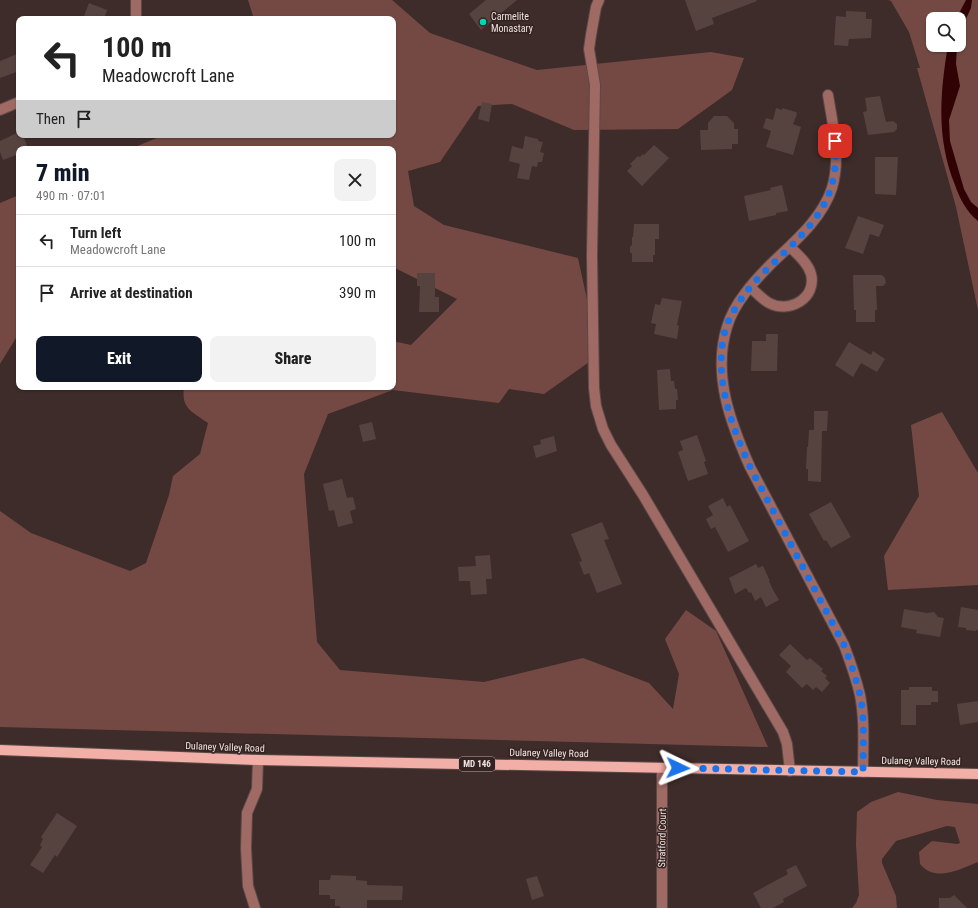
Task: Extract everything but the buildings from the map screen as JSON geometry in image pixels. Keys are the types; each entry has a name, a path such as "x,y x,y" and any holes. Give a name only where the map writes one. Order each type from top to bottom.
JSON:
{"main road":[{"name":"Dulaney Valley Road","path":"0,750 258,760 978,774"}],"street":[{"path":"136,0 138,16"},
{"path":"599,0 589,49 595,85 592,255 594,388 596,406 603,429 611,445 651,508 783,732 787,744 790,771"},
{"path":"828,95 836,153 835,171 831,189 822,208 809,226 750,287 736,307 727,326 722,346 722,373 729,414 750,467 844,645 854,672 860,696 863,720 863,772"},
{"path":"0,110 16,103"},
{"path":"750,287 769,303 781,307 792,307 801,301 807,294 811,285 811,274 806,264 790,247"},
{"path":"255,908 248,886 246,848 247,813 257,789 258,760"},
{"name":"Stratford Court","path":"662,768 662,908"}],"shaded area":[{"path":"248,0 392,0 430,33 537,70 711,52 744,58 732,90 678,129 574,130 512,104 478,106 440,162 408,171 414,206 444,225 578,258 599,355 544,394 509,389 499,403 393,390 396,390 396,342 411,345 457,299 396,268 396,146 137,146 157,138 396,138 396,16 253,16"},
{"path":"888,0 978,0 978,310 956,207 917,68 920,68 909,32 891,1"},
{"path":"966,0 972,0 971,8 966,19 966,12 960,12"},
{"path":"947,52 957,52 956,64 960,86 949,120 950,141 964,189 971,202 978,208 978,221 967,209 959,195 949,167 942,133 941,115 943,81"},
{"path":"16,196 16,338 0,364 0,203"},
{"path":"184,390 393,390 328,414 304,474 317,642 340,670 484,682 583,658 649,683 673,709 679,674 665,639 686,610 716,631 768,747 0,727 0,511 31,533 130,571 146,563 169,495 173,476 200,454 208,423 189,409 184,400"},
{"path":"942,412 978,473 978,585 888,590 884,556 919,496 911,425"},
{"path":"898,792 937,800 978,804 978,862 956,871 941,874 926,870 920,864 919,852 932,841 957,844 960,843 955,827 947,826 896,841 882,859 882,863 896,896 897,908 852,908 859,895 856,844 857,812 871,802"}],"place":[{"name":"Carmelite Monastary","path":"483,22"}],"route":[{"path":"678,768 863,772 863,720 860,696 854,672 844,645 750,467 729,414 724,393 722,373 722,346 727,326 736,307 750,287 790,247 809,226 822,208 831,189 835,171 835,141"}]}
